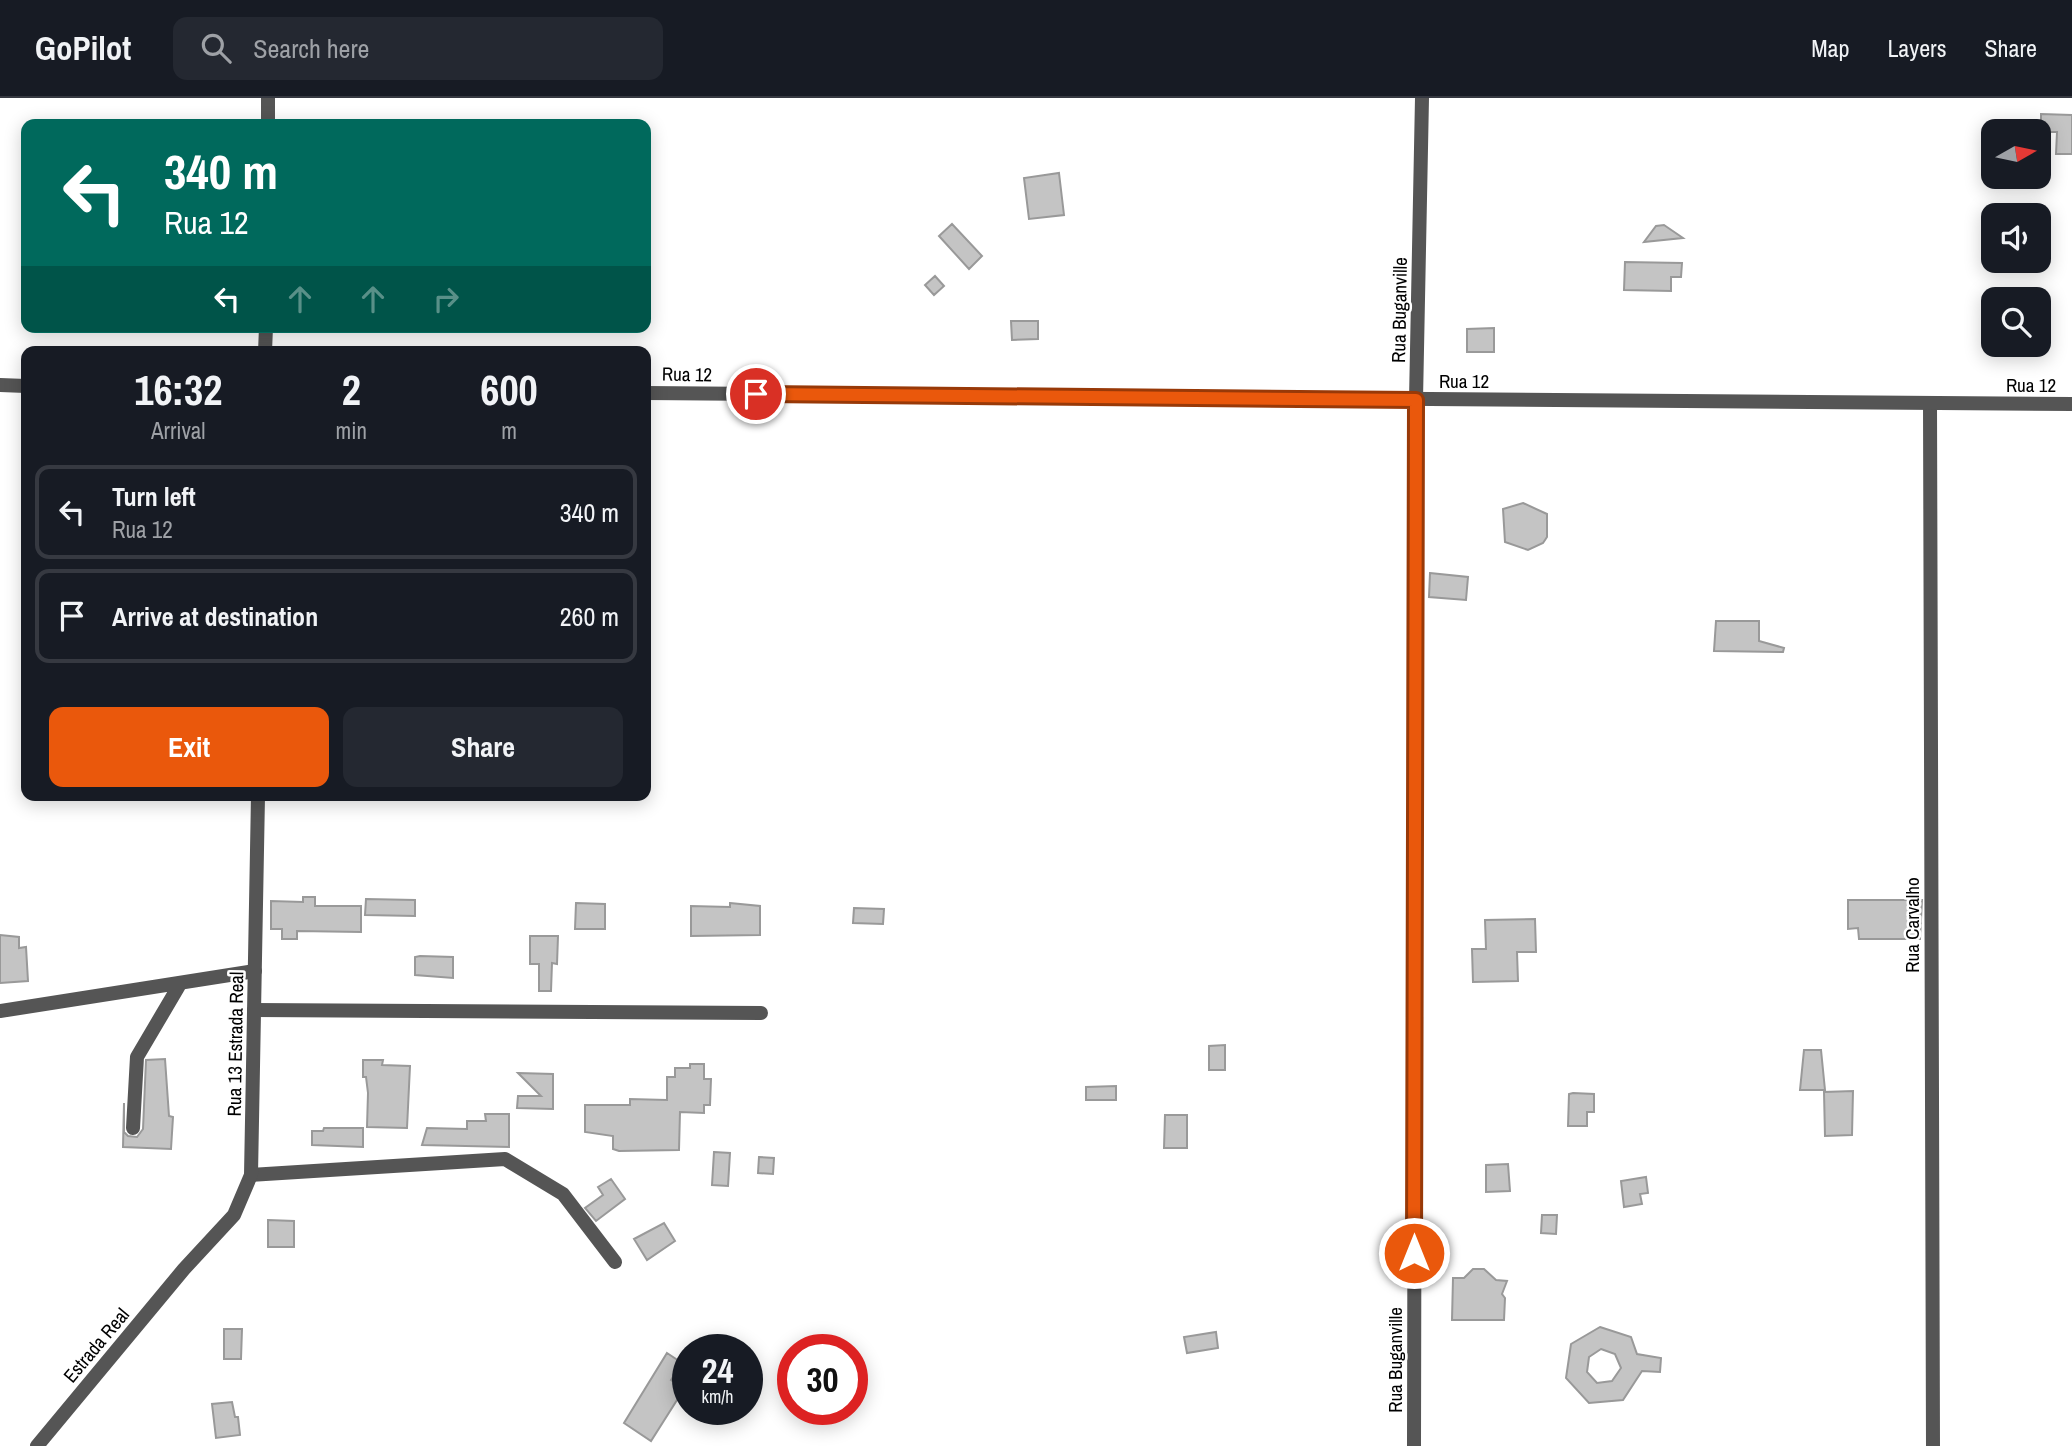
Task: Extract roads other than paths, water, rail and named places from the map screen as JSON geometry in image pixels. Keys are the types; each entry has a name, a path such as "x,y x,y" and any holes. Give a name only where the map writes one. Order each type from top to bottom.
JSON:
{"street":[{"path":"268,98 268,119"},
{"name":"Rua Buganville","path":"1413,1446 1416,400 1422,98"},
{"path":"0,385 21,386"},
{"name":"Rua 12","path":"651,393 2072,404"},
{"name":"Rua Carvalho","path":"1930,403 1933,1446"},
{"name":"Rua 13 Estrada Real","path":"184,1269 234,1215 251,1175 258,801"},
{"path":"0,1011 255,971"},
{"path":"133,1128 136,1057 180,984"},
{"path":"254,1010 761,1013"},
{"path":"251,1175 505,1160 563,1194 615,1262"},
{"name":"Estrada Real","path":"37,1446 184,1269"}]}
